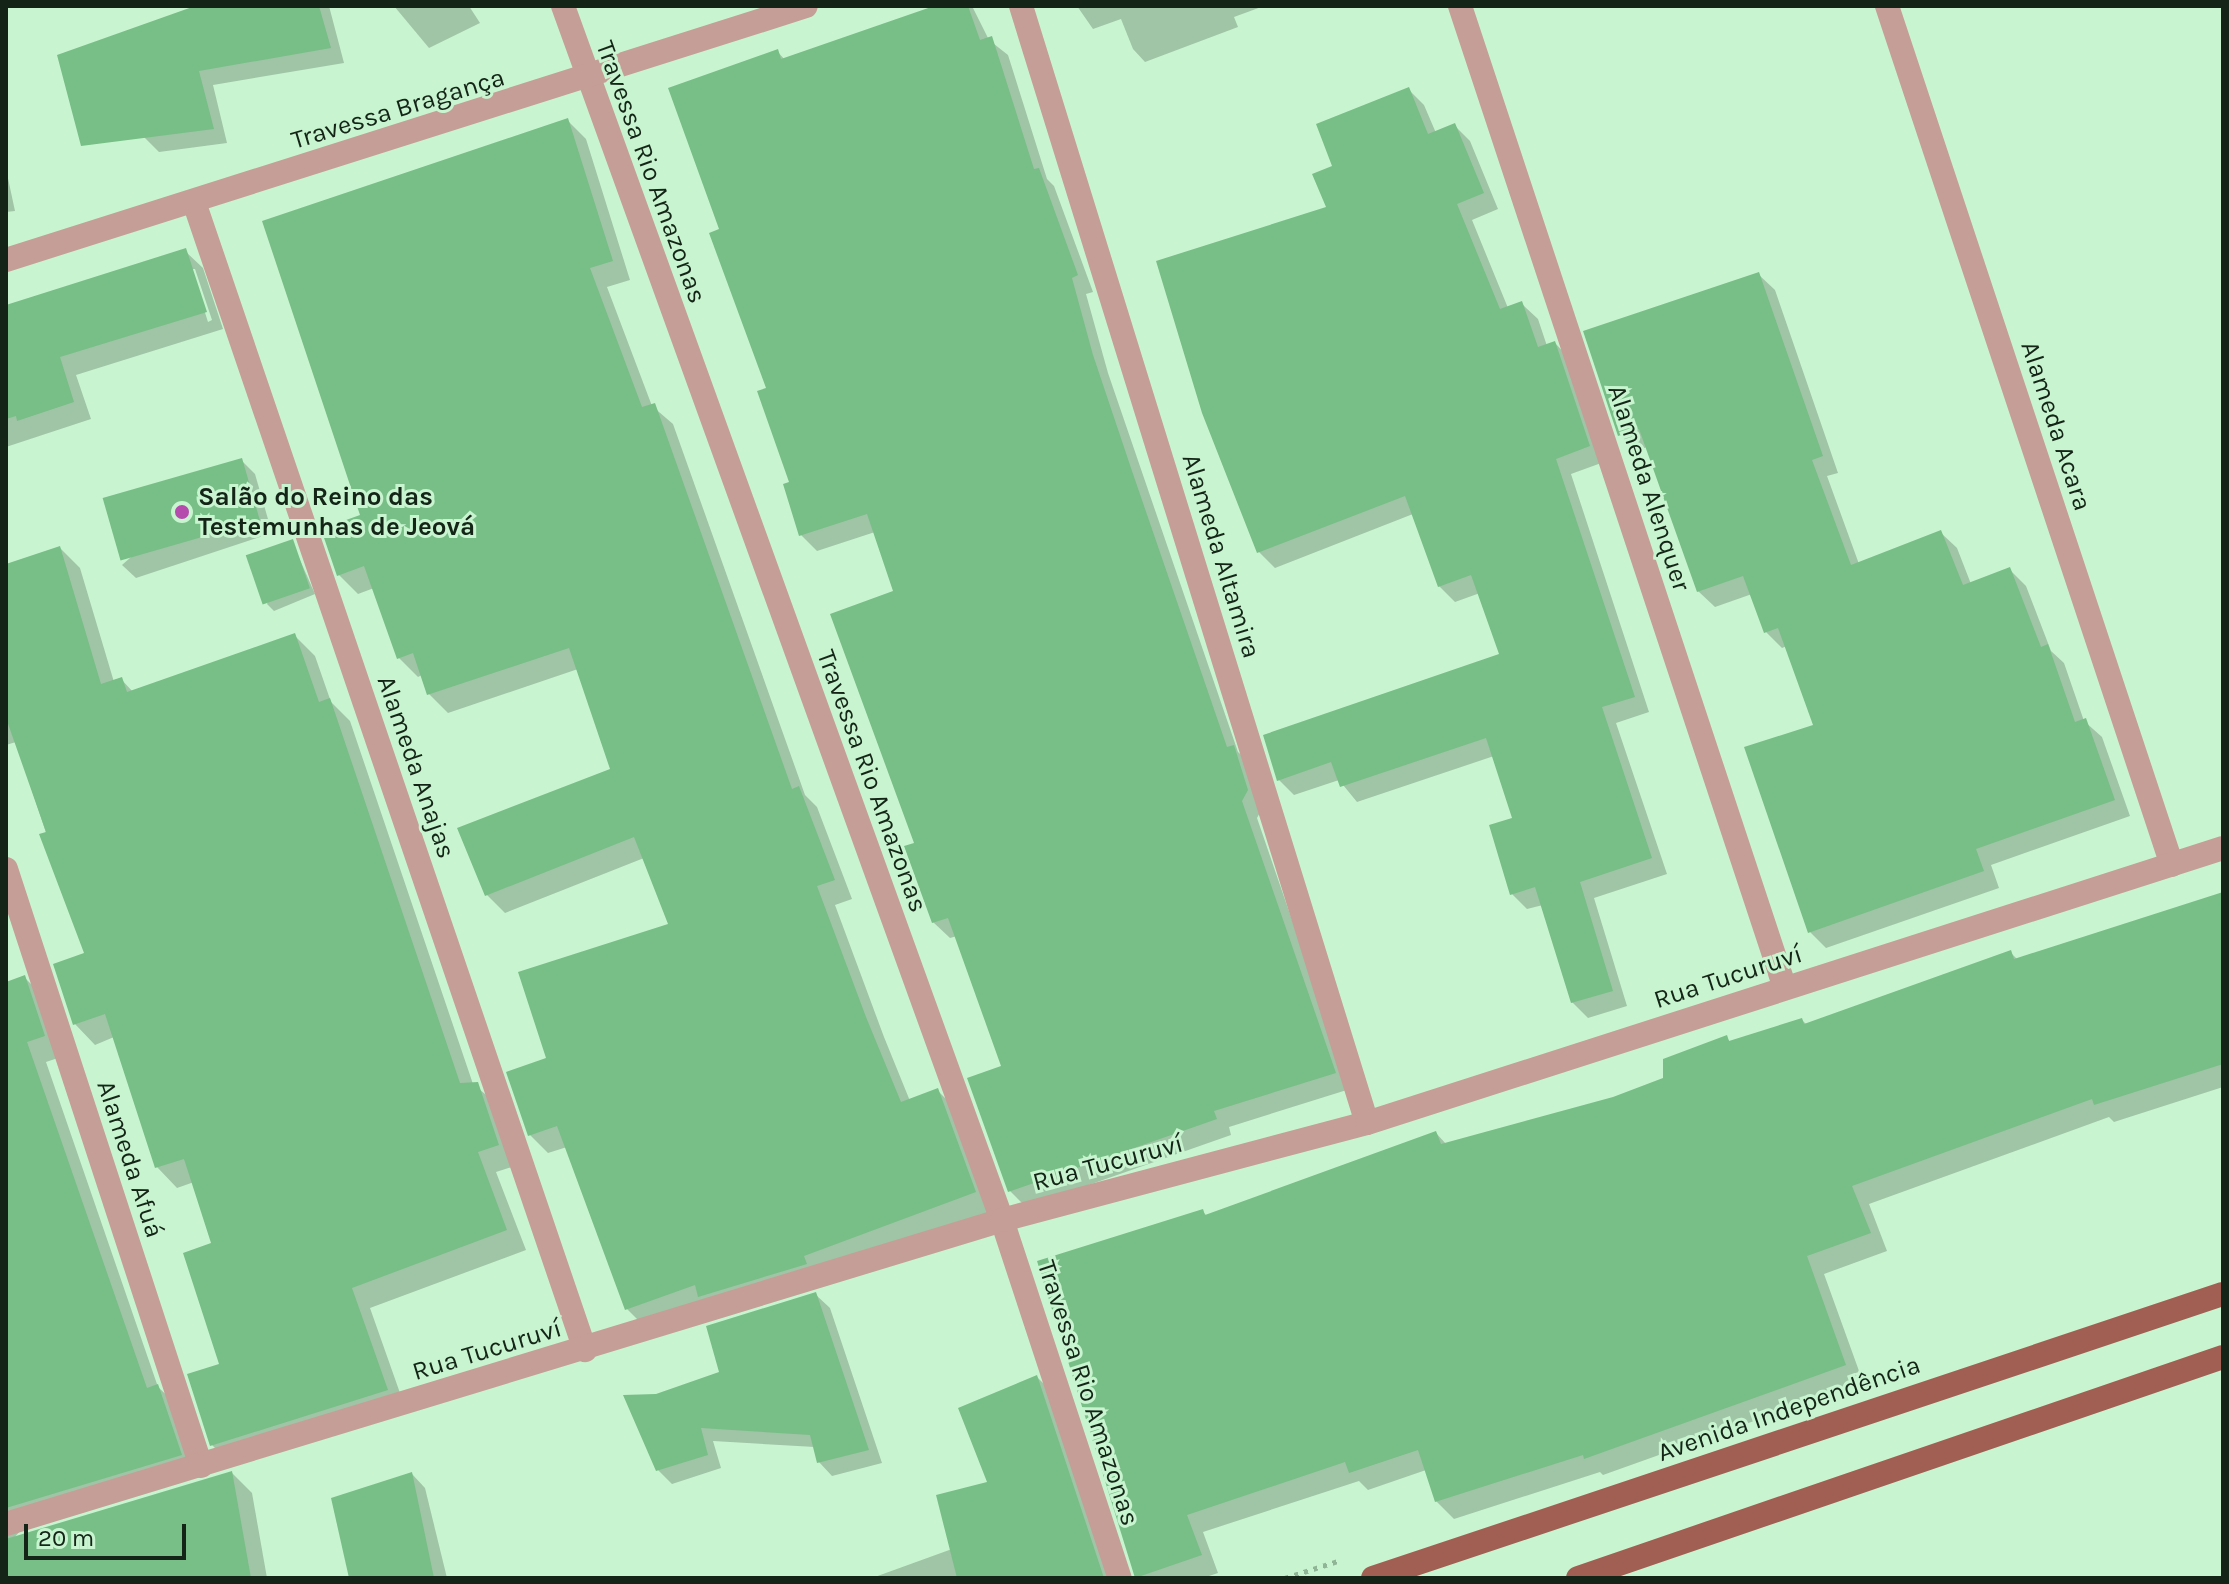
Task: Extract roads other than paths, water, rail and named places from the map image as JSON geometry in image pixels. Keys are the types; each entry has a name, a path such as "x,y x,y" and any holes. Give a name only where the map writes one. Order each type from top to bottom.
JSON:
{"main road":[{"name":"Avenida Independência","path":"1373,1578 2223,1294"},
{"path":"1578,1578 2223,1357"}],"street":[{"name":"Travessa Rio Amazonas","path":"563,6 1002,1220 1120,1578"},
{"name":"Travessa Bragança","path":"6,260 587,79 806,6"},
{"name":"Alameda Altamira","path":"1021,6 1367,1123"},
{"name":"Alameda Alenquer","path":"1460,6 1785,988"},
{"name":"Alameda Acara","path":"1887,6 2172,865"},
{"name":"Alameda Anajas","path":"194,202 585,1350"},
{"name":"Rua Tucuruví","path":"6,1524 585,1350 1002,1220 1367,1123 2223,848"},
{"name":"Alameda Afuá","path":"6,869 201,1466"}],"place":[{"name":"Salão do Reino das Testemunhas de Jeová","path":"182,512"}]}
